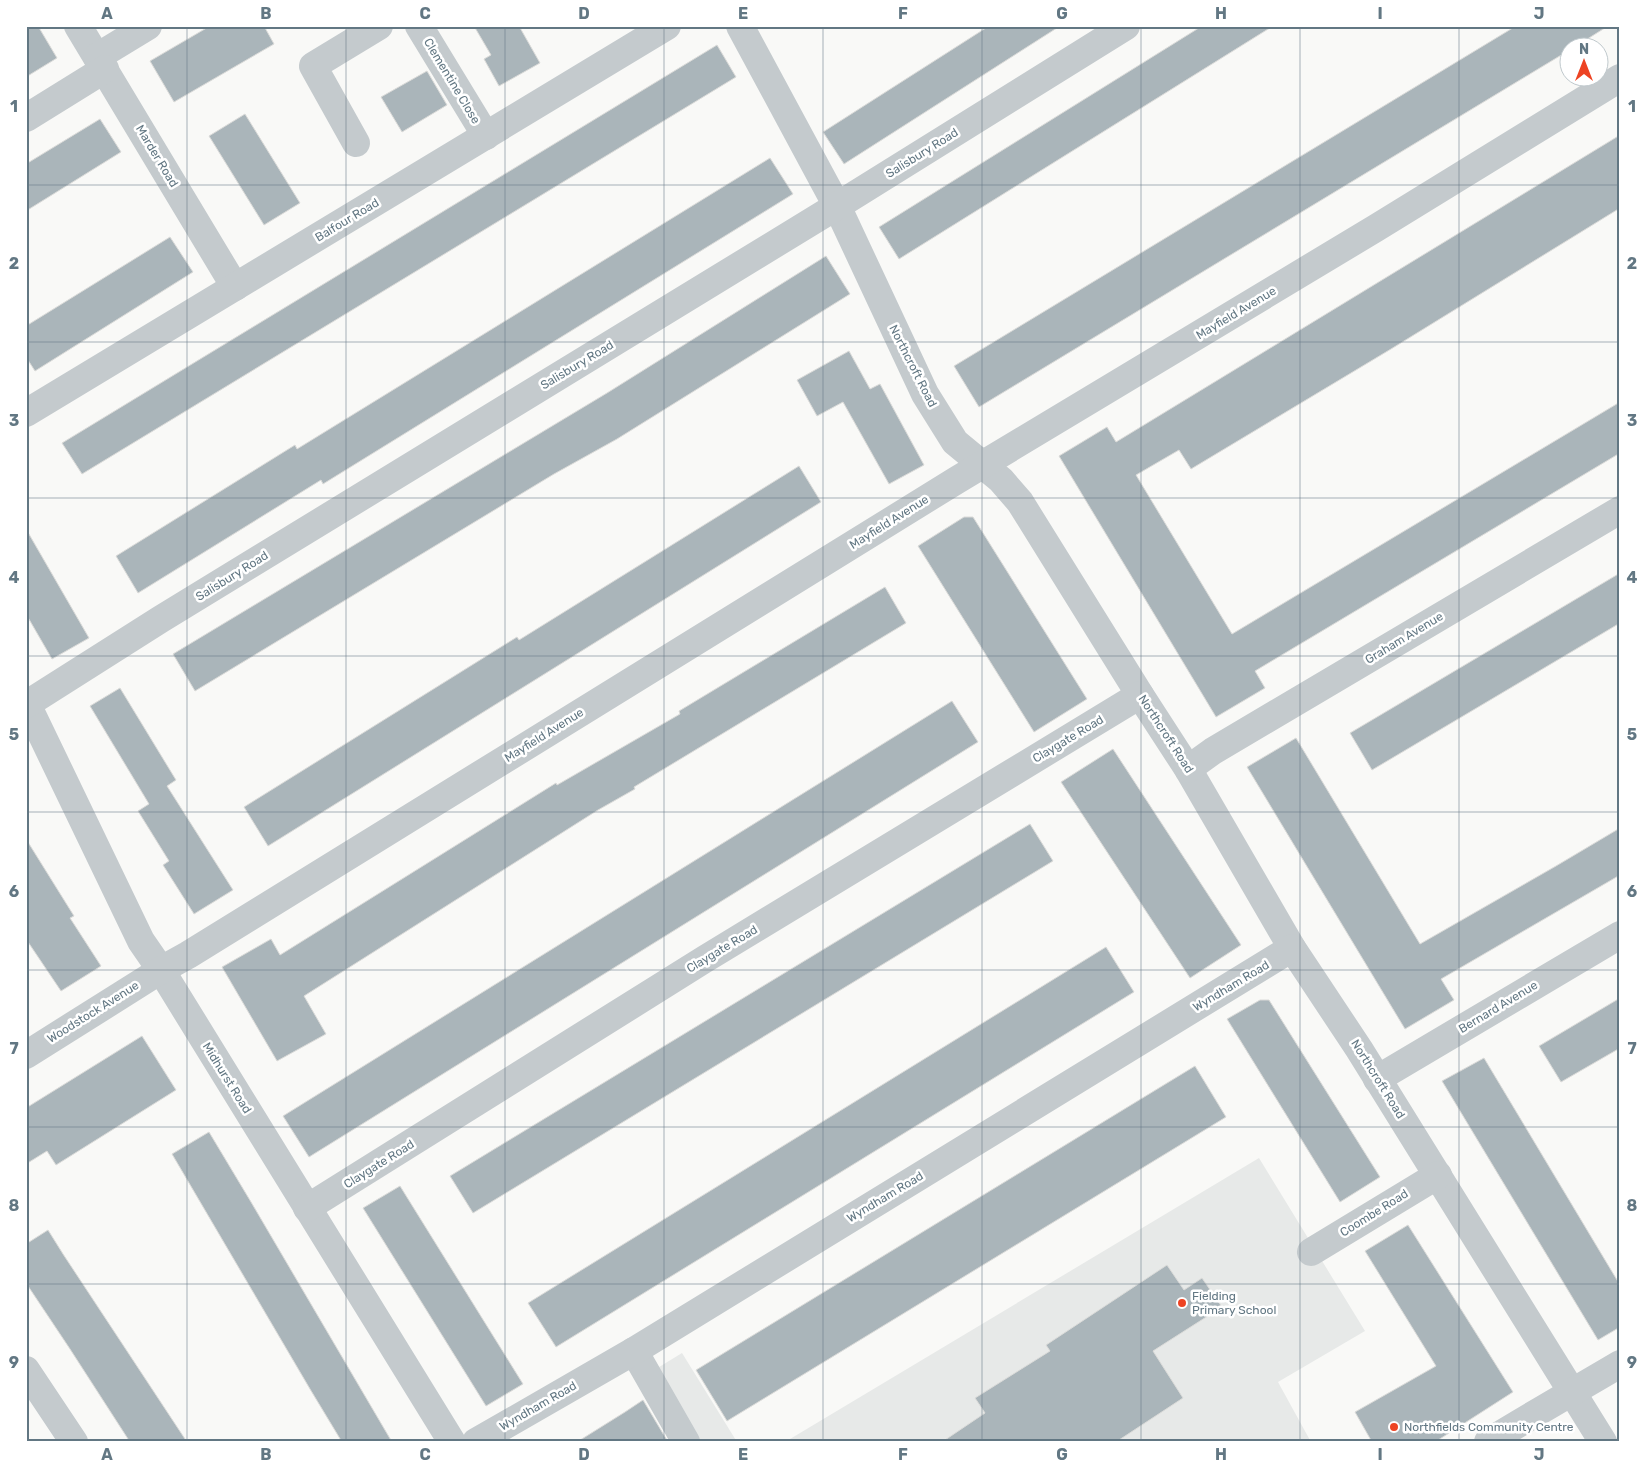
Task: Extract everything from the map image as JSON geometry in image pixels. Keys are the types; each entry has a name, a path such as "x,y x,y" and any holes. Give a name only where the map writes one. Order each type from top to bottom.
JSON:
{"street":[{"name":"Marder Road","path":"78,26 235,287"},
{"path":"26,118 148,26"},
{"path":"356,143 313,66 379,26"},
{"name":"Clementine Close","path":"419,26 486,136"},
{"name":"Balfour Road","path":"26,413 667,26"},
{"name":"Northcroft Road","path":"740,26 837,206 925,394 955,442 1010,488 1020,502 1140,695 1188,768 1292,948 1359,1048 1376,1079 1438,1175 1603,1442"},
{"name":"Salisbury Road","path":"27,703 837,206 1126,26"},
{"name":"Mayfield Avenue","path":"161,970 982,465 1359,239 1620,78"},
{"name":"Graham Avenue","path":"1188,768 1213,751 1620,510"},
{"name":"Claygate Road","path":"307,1208 705,959 1140,695"},
{"name":"Midhurst Road","path":"27,703 141,941 161,970 452,1442"},
{"name":"Bernard Avenue","path":"1376,1079 1620,935"},
{"name":"Wyndham Road","path":"476,1442 634,1351 1292,948"},
{"name":"Woodstock Avenue","path":"26,1055 161,970"},
{"name":"Coombe Road","path":"1311,1252 1438,1175"},
{"path":"634,1351 686,1442"},
{"path":"1488,1442 1550,1403 1620,1364"},
{"path":"26,1370 74,1442"}],"shaded area":[{"name":"Fielding Primary School","path":"1259,1158 1365,1331 1278,1382 1311,1442 785,1442"},
{"path":"682,1353 737,1442 673,1442 638,1380"}],"building":[{"path":"26,26 38,26 57,58 26,77"},
{"path":"210,26 264,26 274,44 174,102 150,61"},
{"path":"474,26 519,26 540,63 499,86 484,59 491,55"},
{"path":"989,26 1060,26 844,164 823,132"},
{"path":"1202,26 1273,26 899,259 879,227"},
{"path":"1516,26 1608,26 1589,38 1558,38 1558,57 979,407 954,366"},
{"path":"717,45 736,77 82,474 62,443"},
{"path":"427,71 447,105 402,132 381,97"},
{"path":"245,114 300,203 264,225 209,136"},
{"path":"100,119 121,152 26,211 26,164"},
{"path":"1620,135 1620,208 1191,469 1179,450 1136,475 1232,634 1620,402 1620,453 1255,671 1265,688 1216,717 1059,456 1107,427 1116,442"},
{"path":"770,158 793,194 323,484 321,480 138,593 116,556 295,445 297,449"},
{"path":"170,237 193,272 35,371 26,357 26,326"},
{"path":"826,256 850,294 617,439 554,474 195,691 173,654 607,393"},
{"path":"849,351 870,389 880,384 924,465 889,484 843,402 817,416 797,380"},
{"path":"799,466 821,502 268,846 244,807 517,637 519,640"},
{"path":"964,517 973,517 1087,699 1034,732 918,546"},
{"path":"26,529 89,638 52,659 26,614"},
{"path":"1620,573 1620,623 1372,770 1350,733"},
{"path":"885,587 906,623 634,787 635,789 598,810 304,996 326,1034 277,1061 222,967 271,939 280,955 556,783 557,785 680,714 679,711"},
{"path":"120,688 176,780 167,786 233,890 194,914 163,865 169,861 138,811 149,804 90,706"},
{"path":"952,701 978,742 309,1157 283,1116"},
{"path":"1296,738 1420,944 1620,828 1620,875 1441,979 1454,1000 1405,1029 1247,767"},
{"path":"1113,749 1241,945 1190,978 1061,782"},
{"path":"1030,824 1053,861 473,1213 450,1176"},
{"path":"26,839 74,916 70,918 101,966 61,991 26,939"},
{"path":"1106,947 1134,992 556,1347 528,1303"},
{"path":"1620,998 1620,1048 1561,1082 1539,1046"},
{"path":"1260,1000 1269,1000 1380,1177 1340,1202 1227,1019"},
{"path":"142,1036 176,1090 56,1165 47,1151 26,1164 26,1108"},
{"path":"1484,1058 1620,1285 1620,1327 1598,1340 1442,1081"},
{"path":"1195,1066 1226,1117 727,1421 696,1370"},
{"path":"209,1132 392,1442 342,1442 310,1389 172,1154"},
{"path":"400,1186 523,1384 486,1406 363,1208"},
{"path":"1408,1225 1513,1392 1435,1442 1372,1442 1355,1412 1436,1366 1365,1251"},
{"path":"48,1230 187,1442 130,1442 26,1283 26,1244"},
{"path":"1167,1265 1184,1290 1202,1278 1222,1307 1153,1351 1183,1398 1116,1442 942,1442 985,1413 975,1398 1050,1351 1046,1345"},
{"path":"643,1400 668,1442 577,1442 625,1412"}],"place":[{"name":"Fielding Primary School","path":"1182,1303"},
{"name":"Northfields Community Centre","path":"1394,1427"}]}
